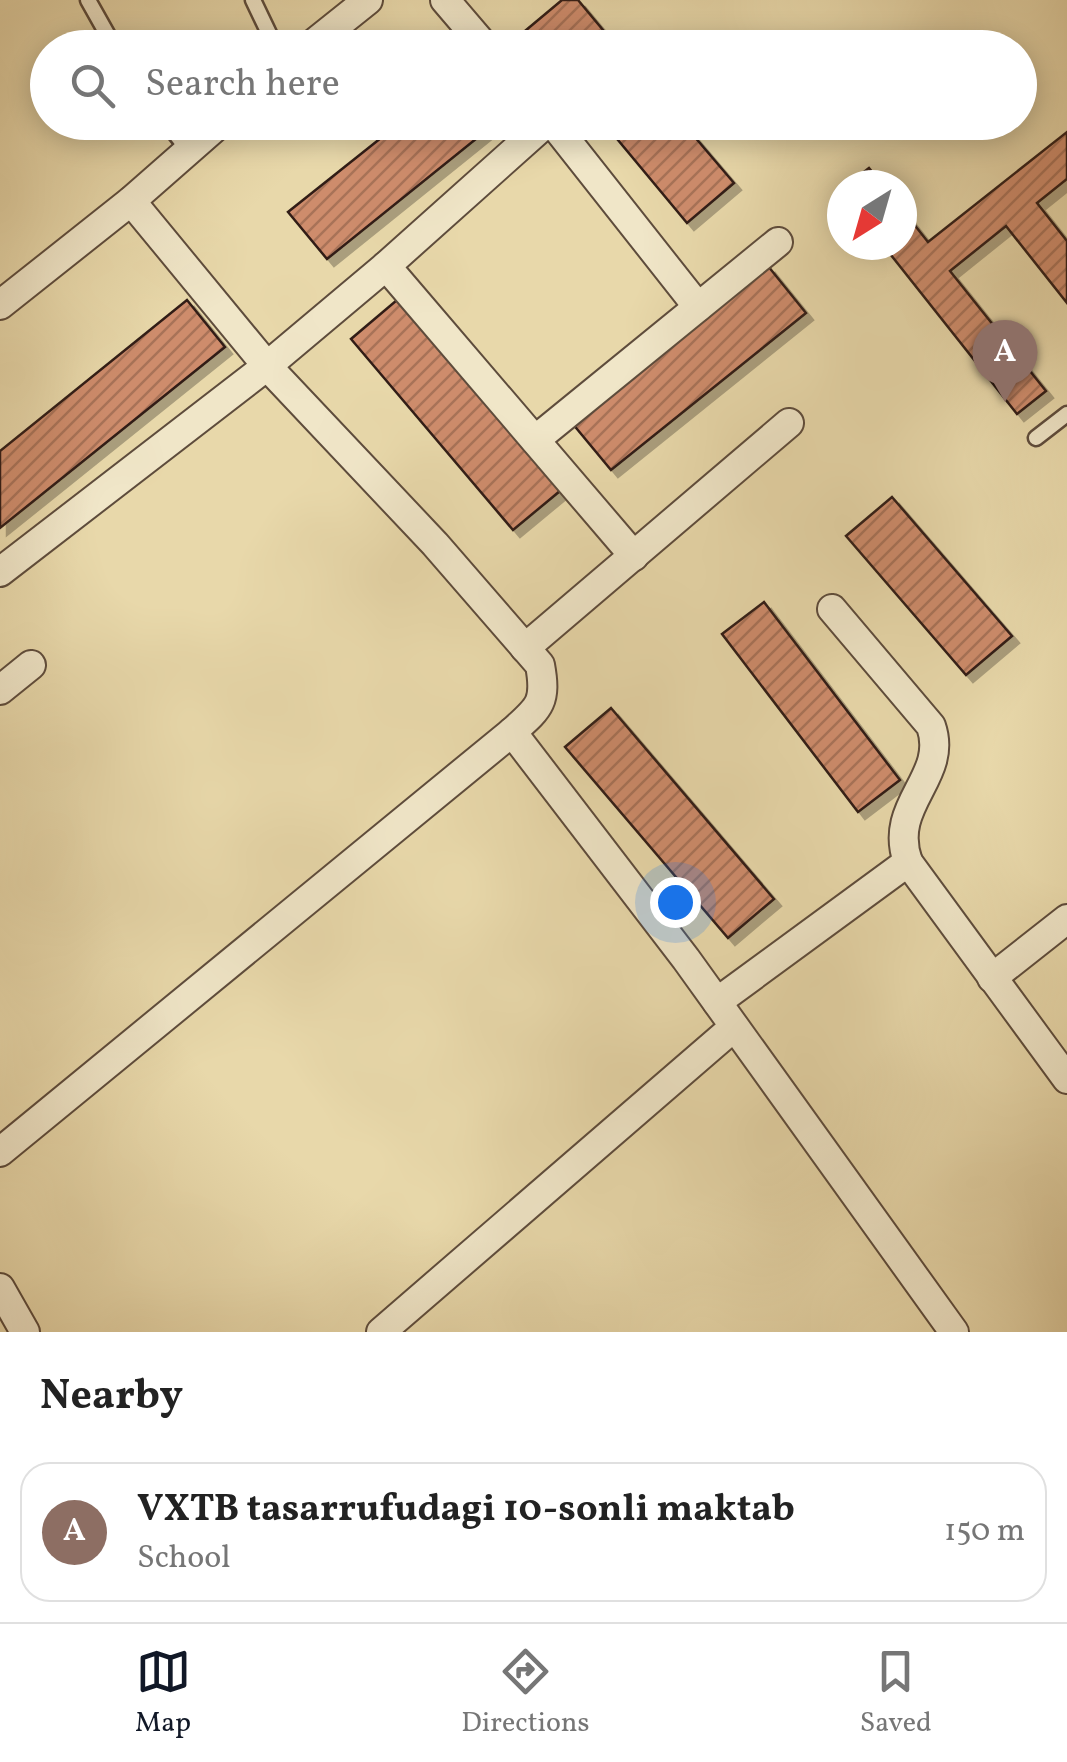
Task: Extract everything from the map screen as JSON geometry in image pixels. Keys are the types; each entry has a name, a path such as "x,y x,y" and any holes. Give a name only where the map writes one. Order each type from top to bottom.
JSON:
{"street":[{"path":"330,30 368,0"},
{"path":"444,0 470,30"},
{"path":"0,305 201,140"},
{"path":"0,572 267,366 529,140"},
{"path":"563,140 698,307"},
{"path":"0,1152 512,732 538,709 545,690 540,666 525,648 435,544 267,366 131,201"},
{"path":"535,440 778,242"},
{"path":"386,266 634,556"},
{"path":"525,648 789,423"},
{"path":"832,609 932,726 938,745 933,764 905,816 902,843 908,862 1067,1079"},
{"path":"0,690 31,665"},
{"path":"512,732 717,1002 954,1332"},
{"path":"717,1002 908,862"},
{"path":"992,978 1067,919"},
{"path":"381,1332 734,1027"}],"lane":[{"path":"88,0 105,30"},
{"path":"252,0 267,30"},
{"path":"180,140 189,151"},
{"path":"1036,438 1067,414"}],"building":[{"path":"562,0 578,0 603,30 526,30"},
{"path":"1067,132 1067,179 1037,203 1067,241 1067,303 1006,226 950,271 1046,391 1017,414 895,260 917,260 917,228 928,242"},
{"path":"378,140 475,140 327,259 288,212"},
{"path":"618,140 697,140 734,183 687,223"},
{"path":"768,266 806,313 611,470 572,423"},
{"path":"187,300 225,347 0,528 0,451"},
{"path":"397,300 560,491 513,530 351,339"},
{"path":"892,497 1012,636 966,675 846,536"},
{"path":"764,602 900,780 858,812 722,634"},
{"path":"611,708 774,899 728,938 565,747"}],"place":[{"name":"VXTB tasarrufudagi 10-sonli maktab","path":"1005,402"}]}
